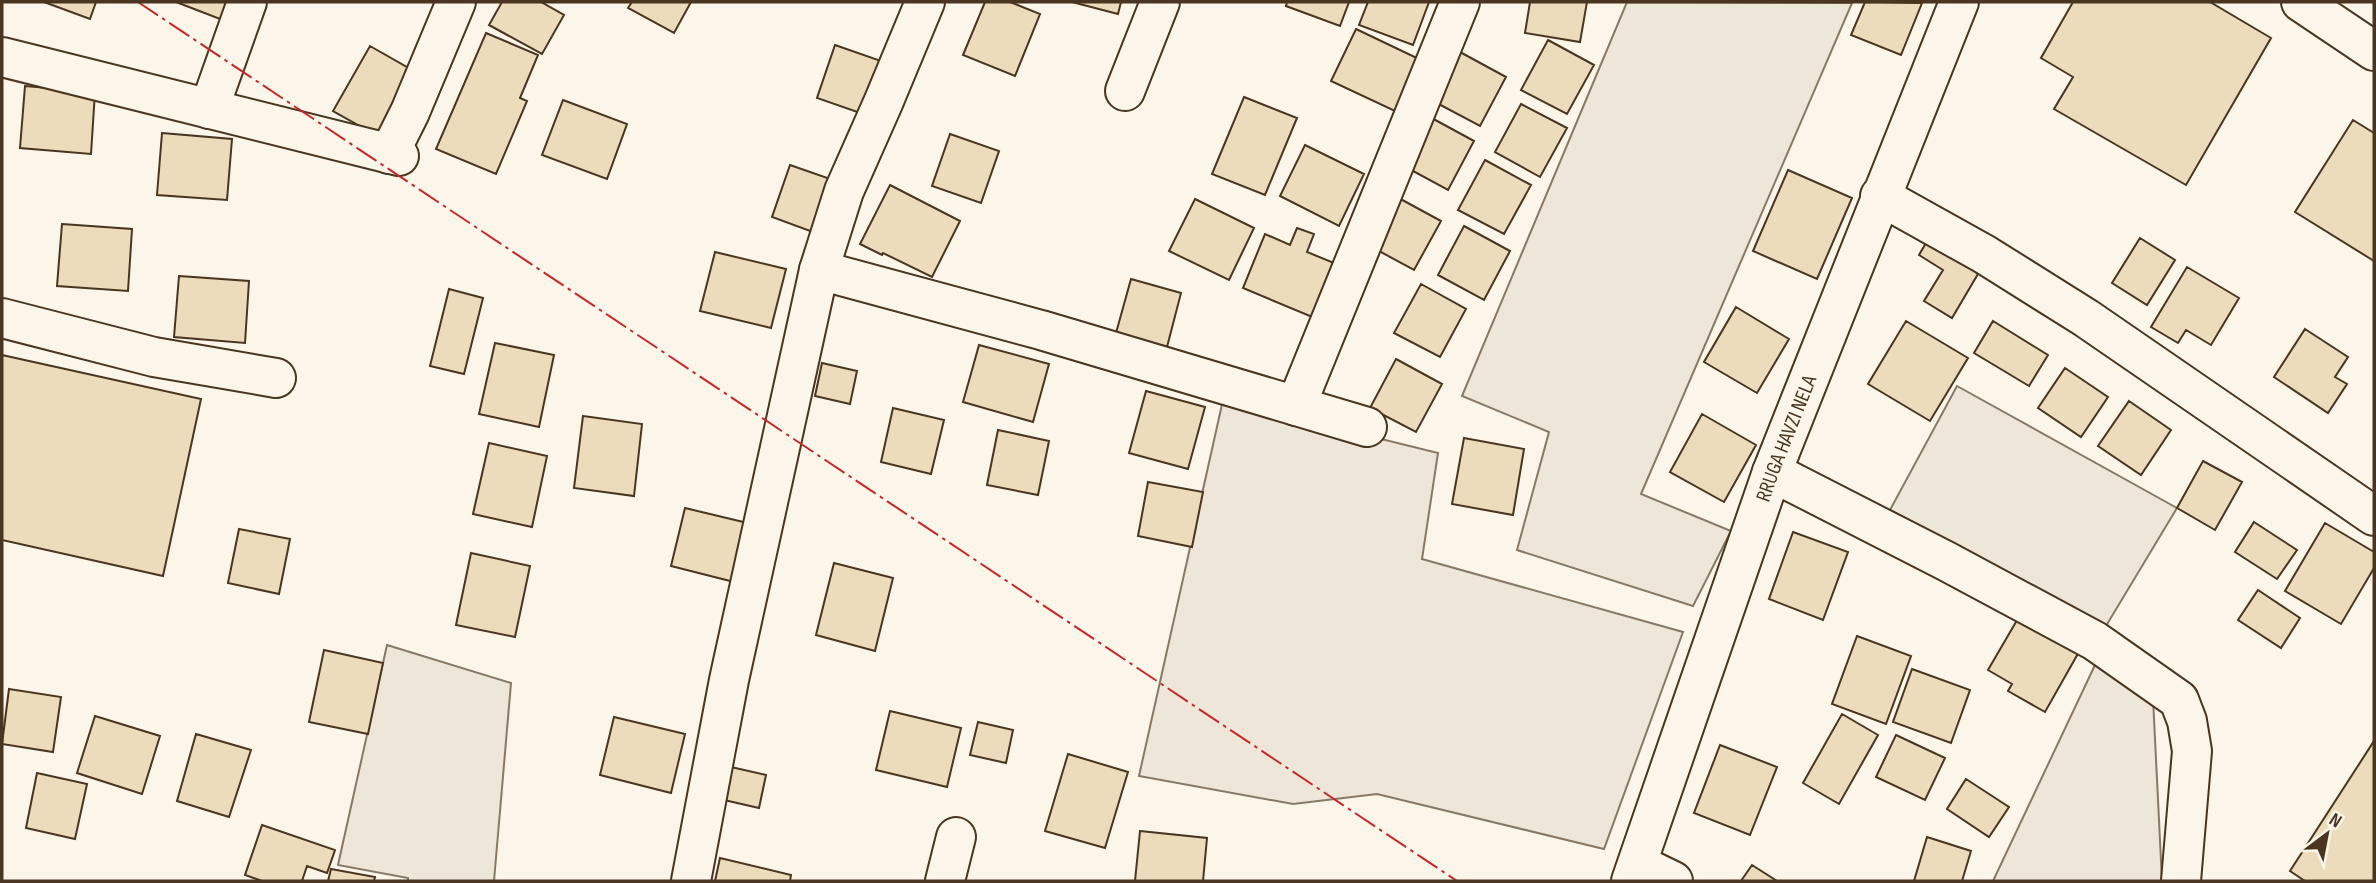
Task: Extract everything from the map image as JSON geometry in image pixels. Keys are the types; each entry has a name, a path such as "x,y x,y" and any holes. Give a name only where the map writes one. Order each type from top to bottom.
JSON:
{"street":[{"path":"209,109 247,2"},
{"path":"2,57 394,155 456,2"},
{"path":"691,881 729,680 819,270 844,191 925,2"},
{"path":"1125,92 1160,2"},
{"path":"1296,406 1460,2"},
{"name":"RRUGA HAVZI NELA","path":"1635,873 1772,472 1959,2"},
{"path":"2301,2 2374,51"},
{"path":"1880,196 1984,254 2086,318 2374,516"},
{"path":"819,270 1041,330 1367,427"},
{"path":"2,318 154,357 276,378"},
{"path":"1772,472 2095,641 2179,700 2187,721 2192,751 2181,881"},
{"path":"945,881 956,837"},
{"path":"1635,873 1673,881"}],"shaded area":[{"path":"1627,2 1852,3 1641,494 1731,531 1693,606 1517,550 1549,432 1462,396"},
{"path":"1957,386 2177,508 2106,626 1890,510"},
{"path":"1223,400 1438,453 1422,559 1683,632 1604,849 1377,794 1293,804 1139,776"},
{"path":"387,645 511,683 494,881 408,881 408,878 338,865"},
{"path":"2095,665 2153,698 2162,881 1993,881"}],"building":[{"path":"44,2 96,2 90,19"},
{"path":"176,2 241,2 233,24"},
{"path":"502,2 541,2 564,15 542,54 489,25"},
{"path":"632,2 691,2 674,33 628,8"},
{"path":"985,2 1010,2 1040,14 1015,76 963,55"},
{"path":"1072,2 1121,2 1118,14"},
{"path":"1287,2 1349,2 1340,26 1286,6"},
{"path":"1368,2 1429,2 1413,45 1359,25"},
{"path":"1530,2 1587,2 1580,42 1525,33"},
{"path":"1865,2 1922,3 1901,55 1851,35"},
{"path":"2073,2 2210,2 2271,38 2186,185 2054,109 2073,77 2041,58"},
{"path":"1356,29 1421,60 1397,112 1331,81"},
{"path":"486,33 538,55 520,98 527,101 496,174 436,149"},
{"path":"1548,40 1594,65 1567,114 1521,90"},
{"path":"835,45 884,62 866,115 817,98"},
{"path":"370,46 419,74 383,139 333,111"},
{"path":"1460,52 1506,77 1480,126 1433,101"},
{"path":"25,86 95,92 91,154 20,148"},
{"path":"1244,97 1297,118 1265,195 1212,174"},
{"path":"563,100 627,124 607,179 542,155"},
{"path":"1521,104 1567,128 1540,177 1495,152"},
{"path":"1428,116 1474,141 1448,190 1402,165"},
{"path":"2353,120 2374,133 2374,261 2295,212"},
{"path":"162,133 232,139 227,200 157,195"},
{"path":"950,134 999,151 981,203 932,186"},
{"path":"1305,145 1364,174 1339,226 1280,196"},
{"path":"1485,160 1531,185 1504,234 1458,210"},
{"path":"790,165 839,182 821,235 772,217"},
{"path":"1788,170 1852,198 1817,279 1753,251"},
{"path":"890,185 960,221 932,277 860,244"},
{"path":"1395,196 1441,221 1414,270 1368,245"},
{"path":"1195,199 1254,228 1229,280 1169,251"},
{"path":"62,224 132,229 128,291 57,286"},
{"path":"1464,226 1510,251 1484,300 1438,275"},
{"path":"1297,228 1314,234 1307,252 1339,265 1317,319 1243,288 1265,234 1290,245"},
{"path":"1933,231 1985,262 1952,318 1924,301 1943,270 1919,255"},
{"path":"2140,238 2175,260 2147,305 2112,283"},
{"path":"715,252 786,269 771,328 700,311"},
{"path":"2187,267 2239,298 2211,345 2186,330 2178,343 2151,327"},
{"path":"179,276 249,281 245,343 174,337"},
{"path":"1131,279 1181,293 1167,347 1116,333"},
{"path":"1421,284 1466,309 1440,357 1394,333"},
{"path":"449,289 483,298 464,374 430,366"},
{"path":"1736,307 1789,339 1757,393 1704,362"},
{"path":"1906,321 1968,358 1930,421 1868,384"},
{"path":"1993,321 2048,355 2029,386 1974,353"},
{"path":"2305,329 2348,357 2335,377 2347,384 2328,413 2274,377"},
{"path":"495,343 554,355 539,427 479,414"},
{"path":"979,345 1049,364 1033,422 963,402"},
{"path":"2,355 201,399 163,576 2,540"},
{"path":"1396,359 1442,384 1416,432 1370,408"},
{"path":"822,363 857,371 850,404 815,396"},
{"path":"2065,368 2108,397 2081,437 2038,408"},
{"path":"1146,391 1205,407 1188,469 1129,453"},
{"path":"2129,401 2171,430 2141,475 2098,446"},
{"path":"893,408 944,420 931,474 881,462"},
{"path":"1702,414 1756,445 1724,502 1670,472"},
{"path":"583,416 642,424 634,496 574,488"},
{"path":"998,430 1049,441 1038,495 987,485"},
{"path":"1464,438 1524,449 1513,515 1452,504"},
{"path":"489,443 547,456 532,527 473,514"},
{"path":"2203,461 2242,482 2215,530 2177,508"},
{"path":"1148,482 1203,492 1192,547 1138,536"},
{"path":"685,508 756,525 742,584 671,566"},
{"path":"2254,522 2297,550 2277,579 2235,552"},
{"path":"2325,523 2374,552 2374,568 2341,624 2285,591"},
{"path":"239,529 290,539 279,594 228,583"},
{"path":"1793,532 1848,552 1823,620 1769,599"},
{"path":"471,553 530,566 515,637 456,625"},
{"path":"834,563 893,578 875,651 816,635"},
{"path":"2258,590 2300,618 2281,648 2238,620"},
{"path":"2020,615 2080,650 2045,712 2008,691 2012,684 1988,670"},
{"path":"1857,636 1911,656 1886,724 1832,704"},
{"path":"324,650 383,663 368,734 309,722"},
{"path":"1912,669 1970,690 1951,743 1893,722"},
{"path":"9,689 61,697 53,752 2,744"},
{"path":"890,711 961,728 947,787 876,770"},
{"path":"1842,714 1878,735 1839,804 1803,783"},
{"path":"95,716 160,736 142,794 77,773"},
{"path":"614,717 685,734 671,793 600,775"},
{"path":"978,722 1013,730 1006,763 970,755"},
{"path":"196,734 251,750 229,817 177,801"},
{"path":"1896,735 1945,758 1925,800 1876,777"},
{"path":"2374,741 2374,881 2305,881 2290,871"},
{"path":"1720,745 1777,767 1750,835 1694,813"},
{"path":"1068,754 1128,772 1105,848 1045,831"},
{"path":"731,767 766,775 759,808 724,800"},
{"path":"37,773 87,784 75,839 26,828"},
{"path":"1966,779 2009,807 1989,837 1947,809"},
{"path":"262,825 335,850 327,873 307,866 302,881 262,881 245,875"},
{"path":"1140,831 1207,838 1203,881 1135,881"},
{"path":"1927,837 1971,851 1962,881 1914,881"},
{"path":"720,858 791,875 790,881 715,881"},
{"path":"1752,865 1777,881 1741,881"},
{"path":"331,869 375,877 374,881 328,881"}],"power":[{"path":"138,2 1457,881"}]}
